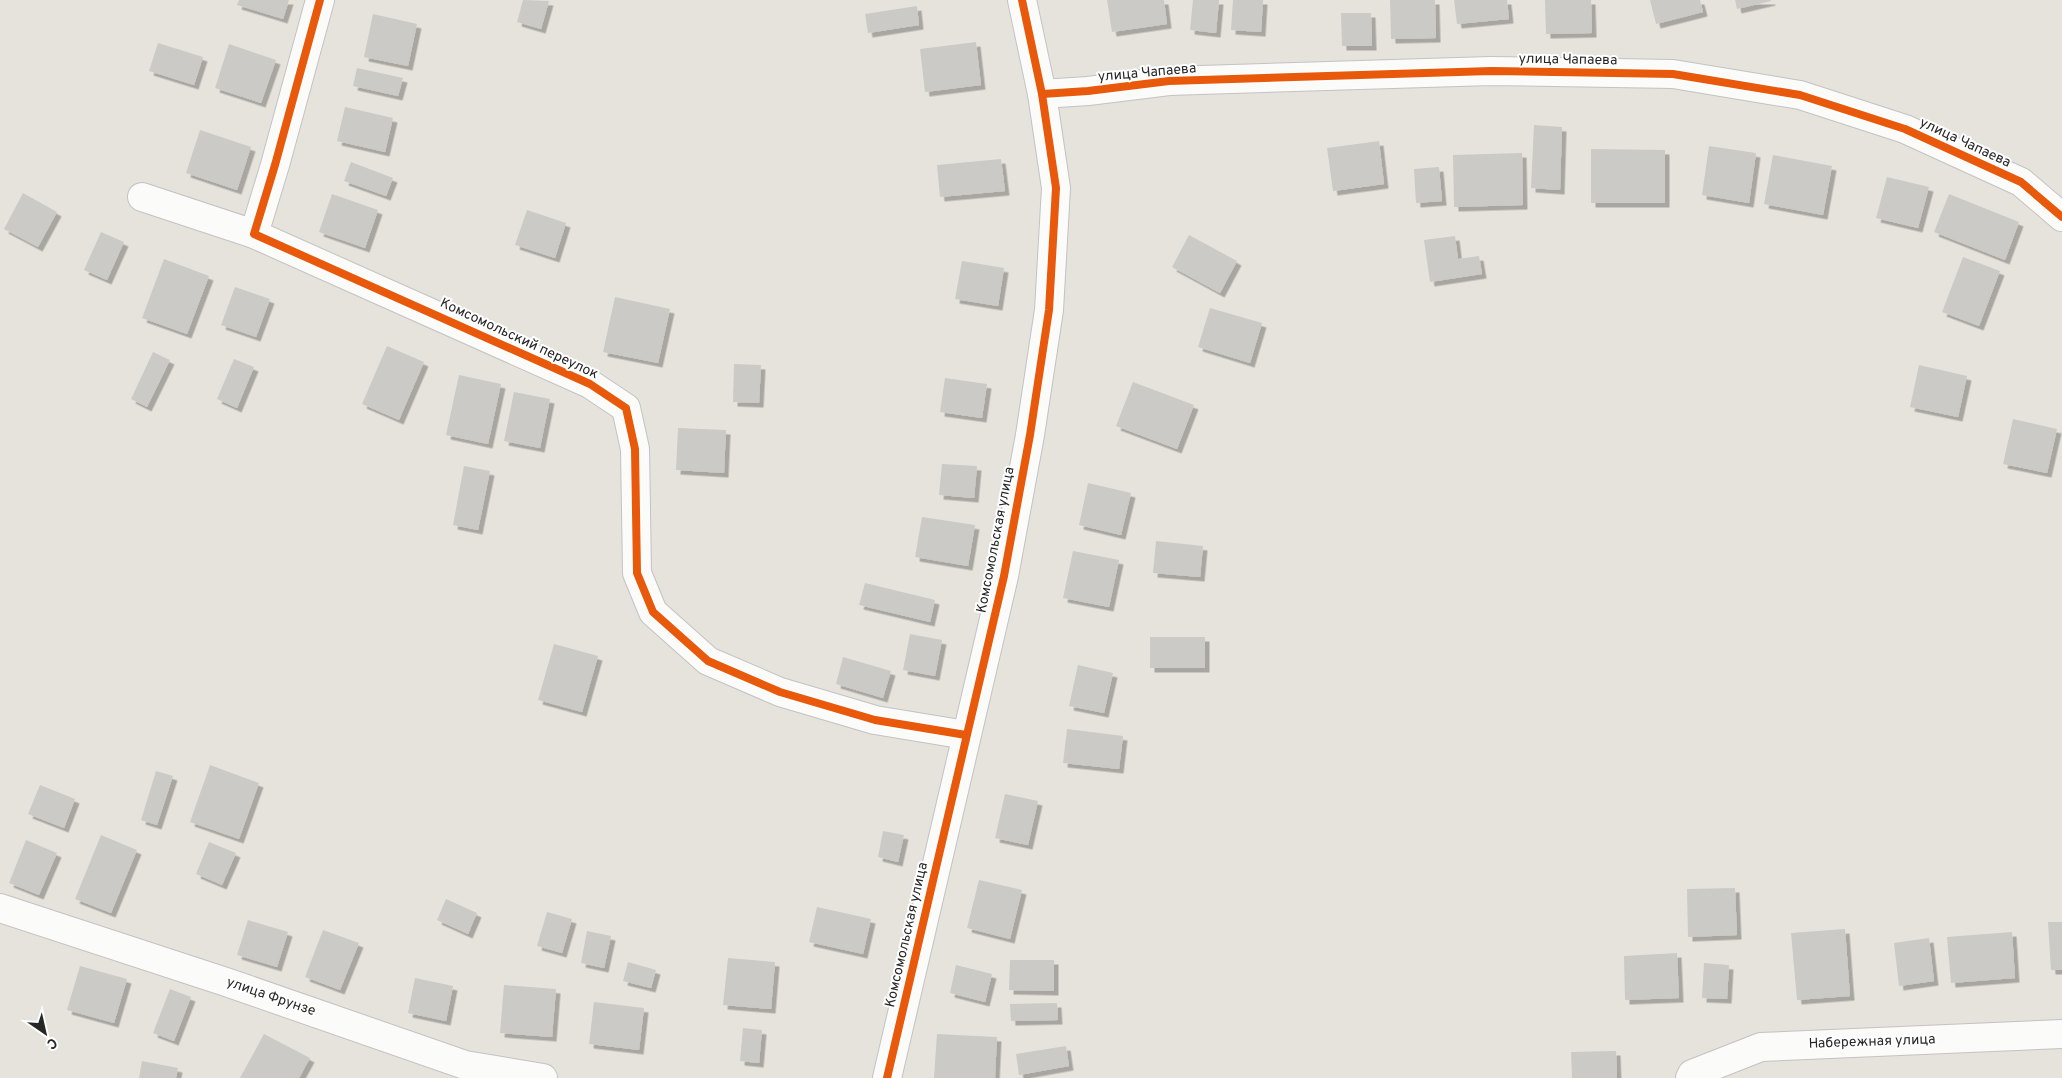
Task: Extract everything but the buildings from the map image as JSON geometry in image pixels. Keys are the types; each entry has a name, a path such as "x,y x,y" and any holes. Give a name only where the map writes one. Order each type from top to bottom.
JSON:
{"street":[{"path":"254,234 276,165 320,0"},
{"name":"Комсомольская улица","path":"888,1078 1004,576 1030,435 1049,310 1056,188 1042,94 1022,0"},
{"name":"улица Чапаева","path":"1042,94 1088,91 1169,81 1491,70 1673,74 1800,95 1905,129 2021,182 2062,217"},
{"name":"Комсомольский переулок","path":"142,197 254,234 590,384 626,408 635,449 637,573 653,612 708,660 780,692 875,720 966,735"},
{"name":"улица Фрунзе","path":"0,908 236,985 465,1066 543,1078"},
{"name":"Набережная улица","path":"1690,1078 1692,1074 1761,1047 2062,1034"}],"cycle path":[{"path":"320,0 254,234 590,384 626,408 635,449 637,573 653,612 708,661 780,692 875,720 966,735"},
{"path":"887,1078 1004,576 1030,435 1049,310 1056,188 1042,94 1022,0"},
{"path":"1042,94 1088,91 1169,81 1491,71 1673,74 1800,95 1905,129 2021,182 2062,217"}]}
